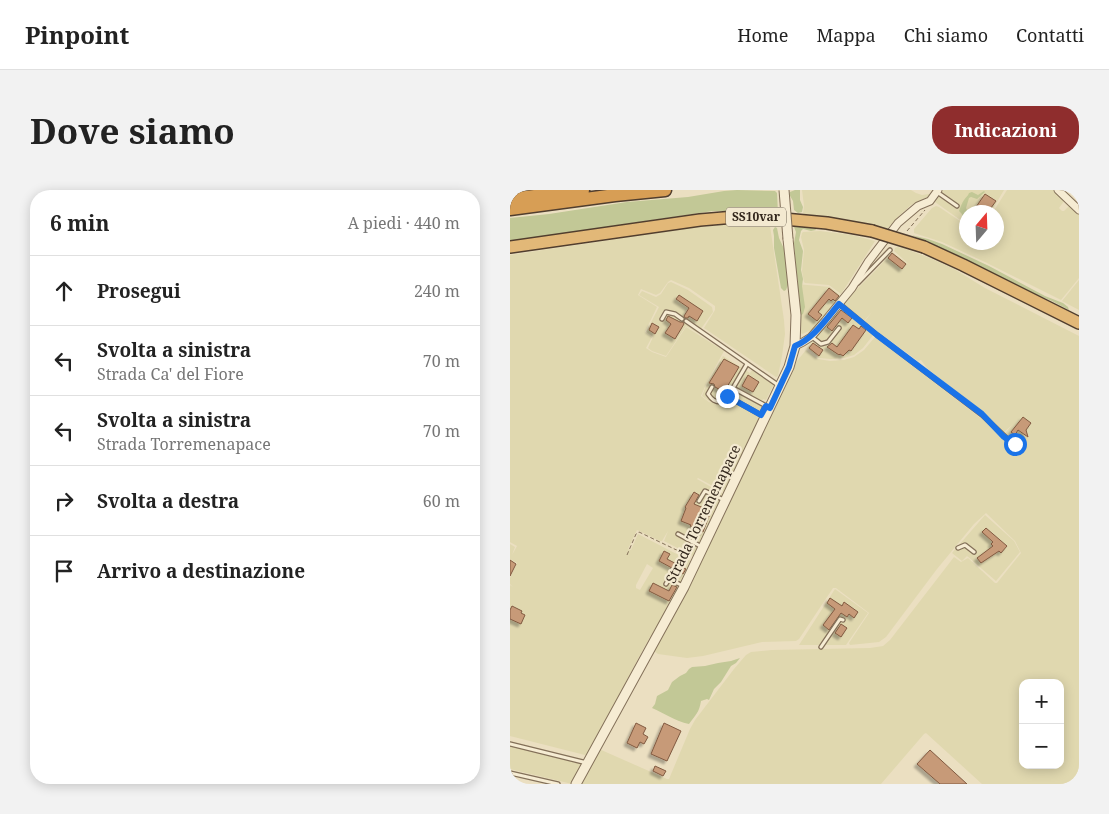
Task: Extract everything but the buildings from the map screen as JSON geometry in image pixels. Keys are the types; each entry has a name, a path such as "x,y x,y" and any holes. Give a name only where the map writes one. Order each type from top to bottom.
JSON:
{"highway":[{"path":"510,199 583,190"},
{"path":"510,209 665,190"},
{"name":"SS10var","path":"510,247 700,220 735,217 827,223 872,231 924,247 1079,323"}],"street":[{"name":"Strada Torremenapace","path":"576,784 684,587 768,407 781,386 789,367 795,346 796,315 784,190"},
{"path":"1058,190 1079,210"},
{"path":"795,346 811,337 839,304 898,223 918,206 930,201 938,191"}],"lane":[{"path":"938,191 957,206"},
{"path":"852,288 890,250"},
{"path":"839,304 982,414 1011,442 1015,444 1020,436"},
{"path":"662,319 666,312 675,314 682,319"},
{"path":"686,322 781,386"},
{"path":"811,337 821,344 828,342 839,328"},
{"path":"712,387 708,394 711,399 721,402 727,396 761,415 768,407 733,388 747,364"},
{"path":"699,501 705,491 725,501"},
{"path":"678,534 703,547"},
{"path":"692,542 696,534"},
{"path":"958,548 965,545 974,552"},
{"path":"666,584 669,579 684,587"},
{"path":"821,647 840,619 843,620"},
{"path":"510,744 588,763"},
{"path":"510,773 558,784"}],"path":[{"path":"1069,190 1079,200"},
{"path":"907,231 927,209 930,201"},
{"path":"627,555 636,534 639,532 696,560"}],"shaded area":[{"path":"802,190 911,190 922,195 929,194 929,196 911,205 887,229 845,219 805,214 803,213"},
{"path":"943,190 1004,190 995,205 959,205 959,219 935,202"},
{"path":"1007,190 1055,190 1065,200 1059,208 1062,211 1070,205 1079,212 1079,278 1061,300 959,250 1004,250 1004,205 997,205"},
{"path":"939,207 959,220 959,250 914,233 914,229 932,208"},
{"path":"749,223 770,226 785,334 778,376 776,377 704,328 715,310 715,306 689,288 671,280 656,295 641,289 638,295 657,307 645,332 652,337 646,348 666,357 686,327 724,351 707,382 701,396 709,402 712,403 702,396 707,383 723,356 750,373 752,370 774,384 766,400 763,399 760,405 762,408 757,417 760,418 724,492 697,479 725,495 693,556 664,541 668,531 662,541 660,541 637,530 628,549 631,550 638,534 692,562 588,754 585,755 510,736 510,585 513,587 510,584 510,578 517,563 510,559 510,544 515,547 512,555 517,546 510,542 510,255 729,224","holes":["647,564 653,568 640,590 636,588"]},
{"path":"820,231 852,235 875,241 841,294 829,285 804,282 802,271 804,250 802,233"},
{"path":"897,247 903,248 954,269 985,288 1079,336 1079,784 982,784 926,733 881,784 580,784 599,749 669,779 695,720 734,669 751,652 883,646 890,640 954,557 961,562 968,558 997,583 1021,553 1015,541 986,513 974,524 937,569 886,637 879,642 850,645 849,643 869,613 836,588 833,588 796,641 762,642 687,658 658,654 654,651 784,386 797,361 806,350 818,359 830,361 844,360 854,357 864,350 875,337 992,427 1001,438 1012,425 1003,433 987,416 927,368 921,360 918,361 866,323 865,321 872,312 864,321 843,303 892,252 911,266 894,251"},
{"path":"1079,280 1079,310 1062,301"},
{"path":"671,282 688,290 712,307 713,312 698,333 686,326 666,356 648,348 653,337 646,332 659,307 639,295 642,291 656,297"},
{"path":"796,284 830,287 841,296 814,329 802,334 799,332"},
{"path":"839,307 874,334 863,348 854,355 844,358 819,358 807,348"},
{"path":"985,515 1014,541 1020,552 996,581 967,556 962,561 952,553"},
{"path":"835,589 868,613 846,645 799,645"},
{"path":"510,746 583,764 572,784 510,769"}],"green space":[{"path":"737,190 775,191 777,193 778,213 767,210 750,212 740,210 713,211 510,241 510,218 627,202 688,197"},
{"path":"795,190 800,190 800,200 803,207 802,212 798,213 794,210 793,201 789,194"},
{"path":"972,192 978,195 985,192 977,199 969,198 967,205 961,205 969,193"},
{"path":"775,227 785,251 788,285 784,291 781,288 774,248 773,230"},
{"path":"794,227 815,228 816,230 803,229 799,240 803,251 801,270 805,307 801,315 795,261 794,243 796,232"},
{"path":"911,235 942,244 989,266 1045,296 1063,303 1069,310 955,254"},
{"path":"740,658 731,666 714,689 709,700 701,701 698,711 689,724 652,708 657,696 668,690 672,682 692,667"}],"route":[{"path":"727,396 761,415 766,406 770,408 789,367 795,346 811,337 839,304 982,414 1003,436 1015,444"}]}
